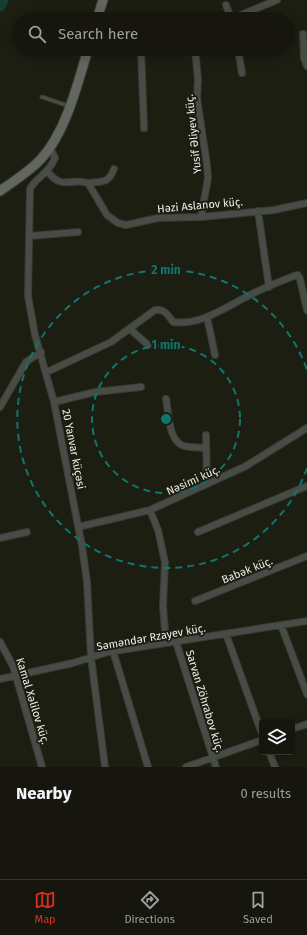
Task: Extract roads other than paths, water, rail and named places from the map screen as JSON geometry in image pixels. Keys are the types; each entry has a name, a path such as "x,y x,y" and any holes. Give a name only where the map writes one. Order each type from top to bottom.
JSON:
{"main road":[{"path":"99,12 103,0"},
{"path":"0,191 36,164 50,148 69,106 86,56"}],"street":[{"path":"248,12 277,0"},
{"path":"226,5 228,12"},
{"path":"303,34 304,58 307,66"},
{"path":"141,56 144,128"},
{"name":"Yusif Əliyev küç.","path":"195,56 198,98 208,178 201,217"},
{"path":"239,56 242,73"},
{"path":"50,148 55,158 48,172 55,180 60,182 84,182 88,184 107,181 110,178 114,168"},
{"name":"20 Yanvar küçəsi","path":"48,172 33,184 30,189 28,296 40,352 54,402 87,582 91,657 105,767"},
{"name":"Həzi Aslanov küç.","path":"88,184 101,208 107,215 118,223 126,225 158,218 201,217 274,210 307,203"},
{"path":"258,211 269,287"},
{"path":"30,236 78,232"},
{"path":"46,372 111,342 155,310 160,309 173,322 179,323 207,317 269,287 298,275 307,310"},
{"path":"207,317 215,355"},
{"path":"130,329 148,345"},
{"path":"0,407 26,362 40,352"},
{"path":"54,402 95,392 141,387"},
{"path":"166,399 175,440 184,446 206,448"},
{"name":"Nəsimi küç.","path":"78,527 150,510 246,466 307,428"},
{"path":"206,435 207,484"},
{"path":"198,532 307,486"},
{"path":"150,510 158,530 164,557 163,606 166,643"},
{"path":"0,538 27,532"},
{"name":"Babək küç.","path":"195,602 307,556"},
{"name":"Səməndər Rzayev küç.","path":"0,679 73,663 113,651 307,621"},
{"path":"281,626 307,694"},
{"path":"226,634 259,726"},
{"name":"Kamal Xəlilov küç.","path":"0,642 9,658 16,676 42,767"},
{"name":"Sarvan Zöhrabov küç.","path":"176,642 216,767"},
{"path":"113,651 148,767"},
{"path":"295,728 307,724"},
{"path":"186,767 259,741"},
{"path":"270,755 274,767"}],"lane":[{"path":"42,97 69,106"}],"waterway":[{"path":"0,6 3,0"}]}
